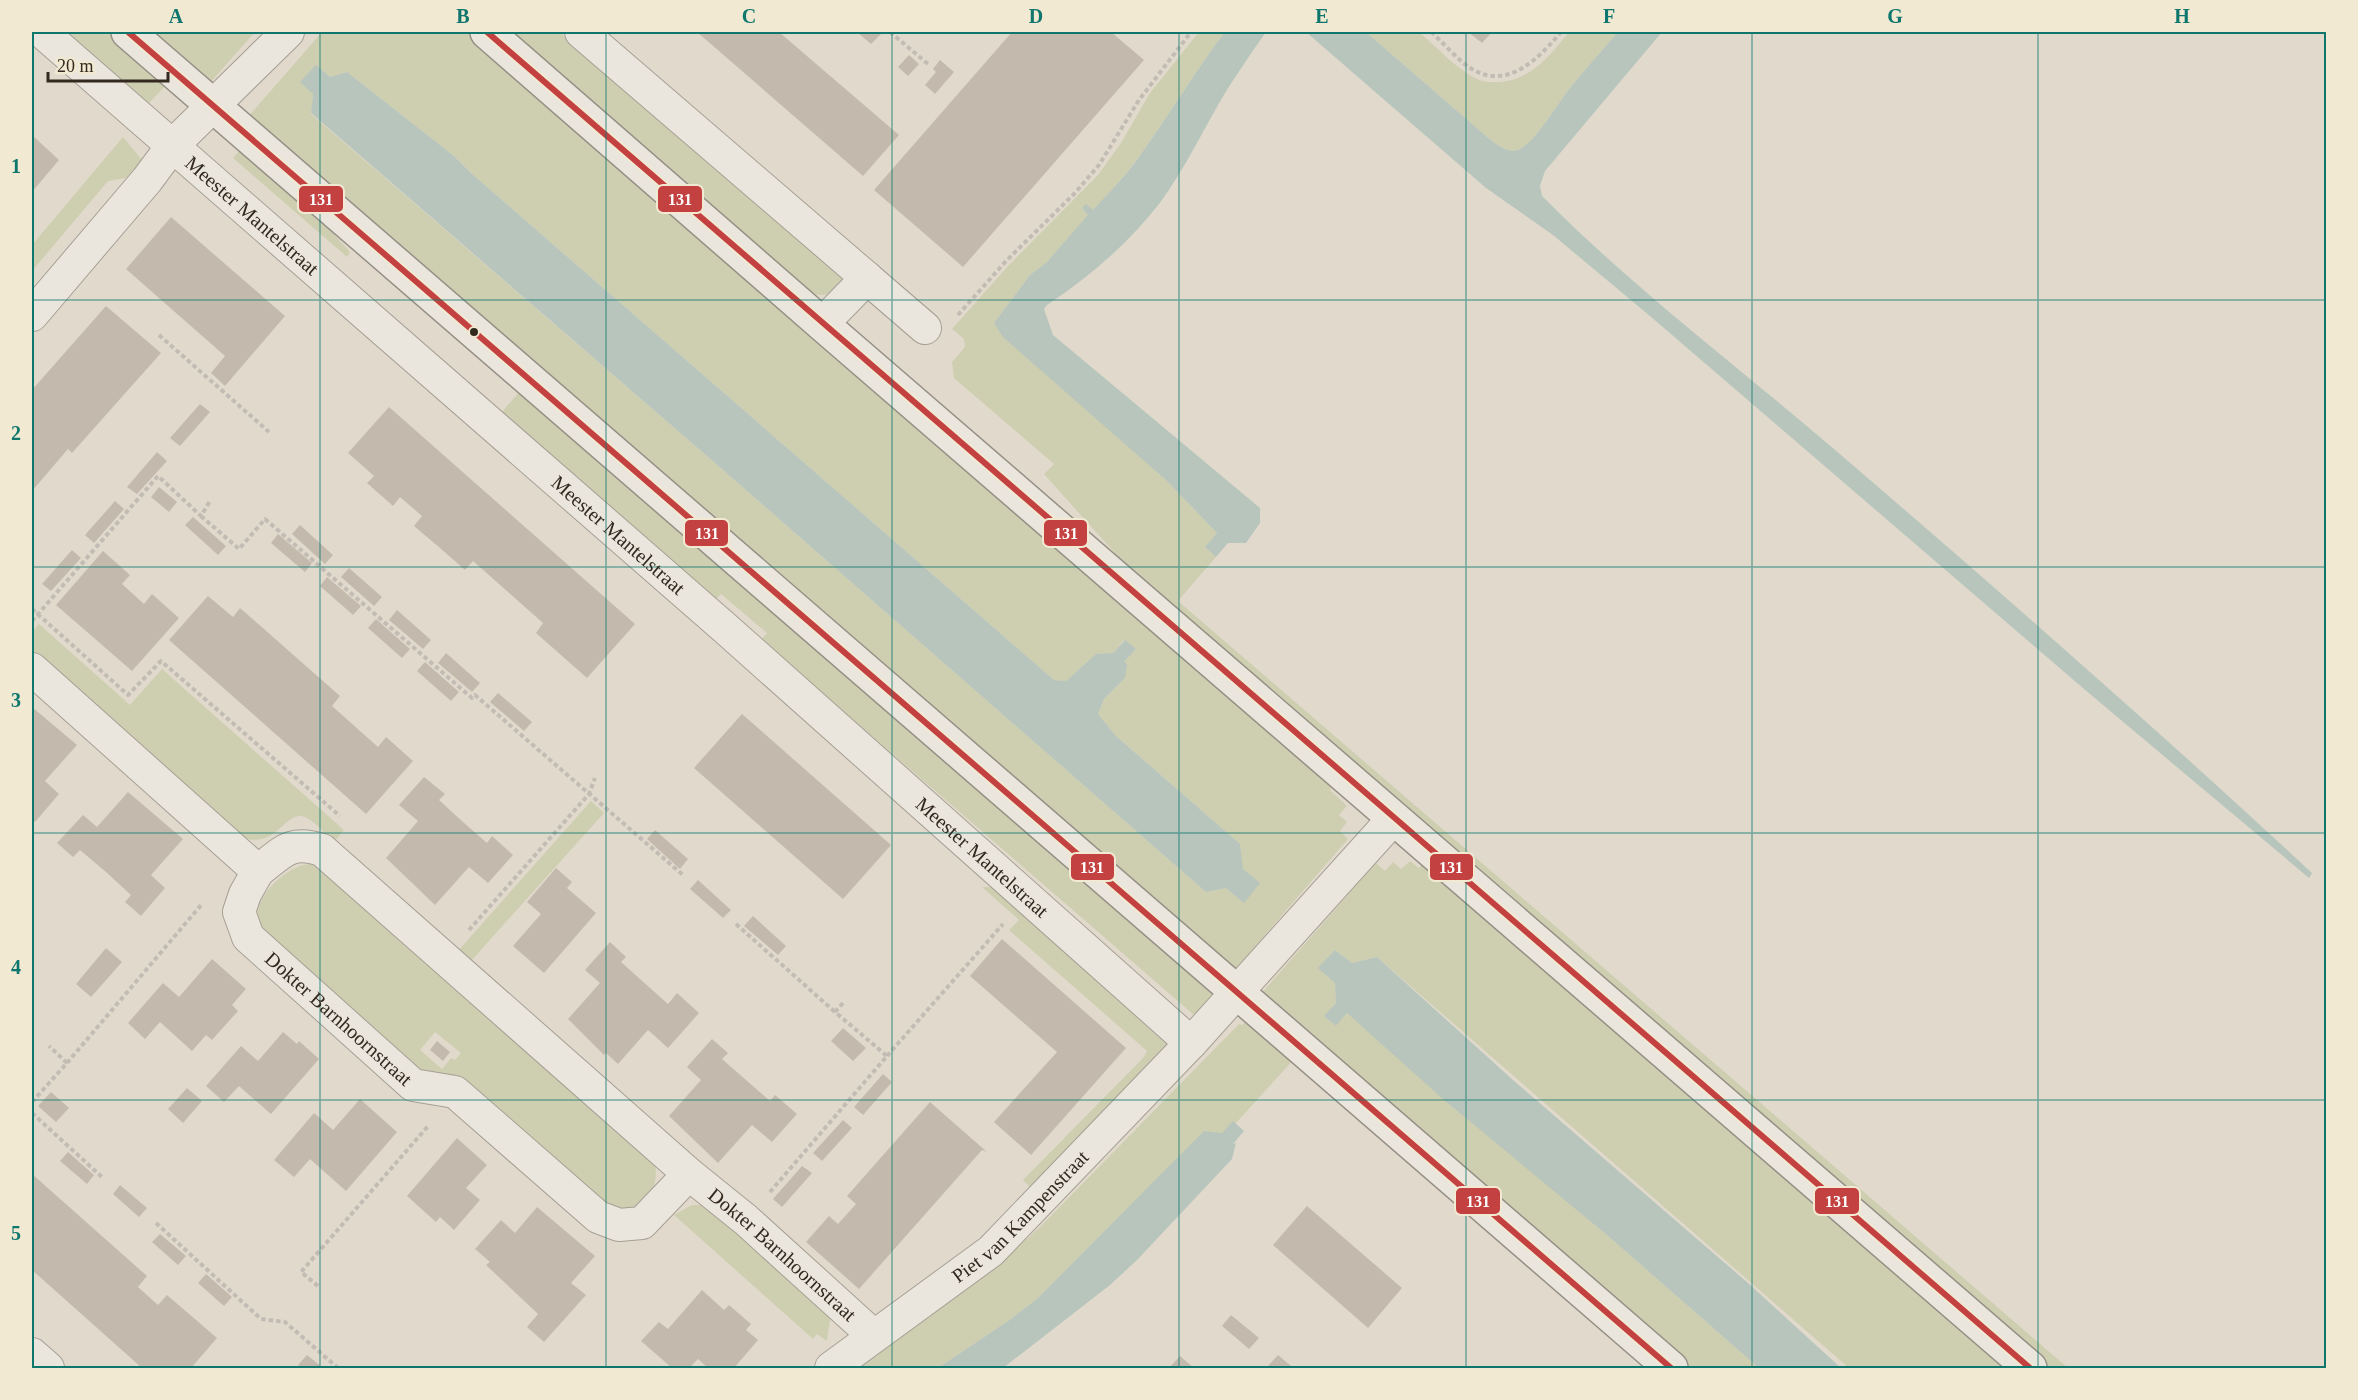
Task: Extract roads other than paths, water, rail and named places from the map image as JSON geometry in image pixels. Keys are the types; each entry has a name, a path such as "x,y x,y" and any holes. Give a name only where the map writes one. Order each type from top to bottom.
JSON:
{"street":[{"name":"Meester Mantelstraat","path":"42,32 725,628 1191,1043"},
{"path":"128,32 1671,1368"},
{"path":"32,315 147,180 173,145 288,32"},
{"path":"487,32 2030,1368"},
{"path":"581,32 925,328"},
{"path":"822,324 867,278"},
{"path":"32,669 258,872"},
{"name":"Piet van Kampenstraat","path":"831,1368 991,1251 1191,1043 1394,818"},
{"name":"Dokter Barnhoornstraat","path":"689,1174 642,1223 620,1225 598,1217 455,1092 413,1085 248,937 239,912 245,894 258,872 287,849 305,844 322,850 689,1174 746,1220 874,1336"},
{"path":"32,1354 48,1368"}]}
